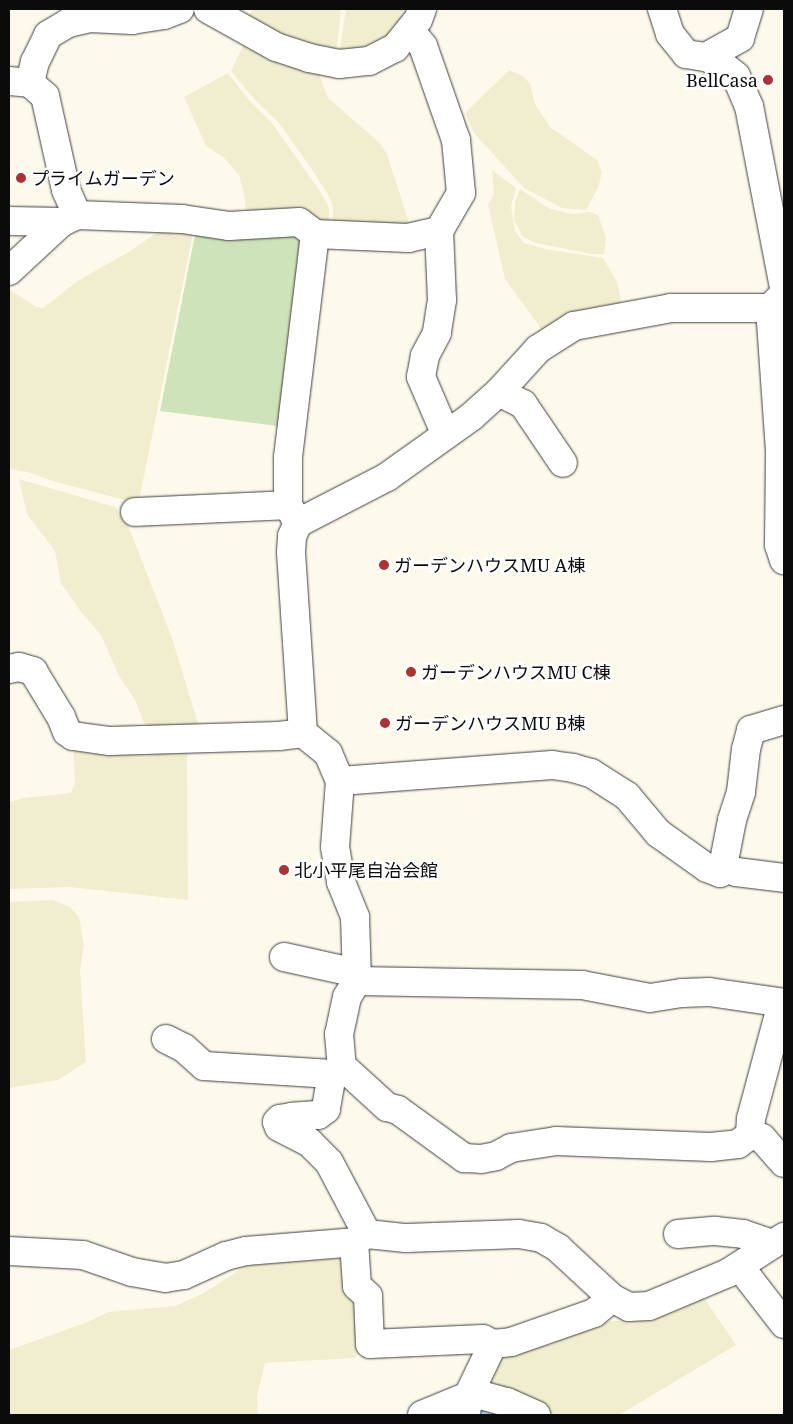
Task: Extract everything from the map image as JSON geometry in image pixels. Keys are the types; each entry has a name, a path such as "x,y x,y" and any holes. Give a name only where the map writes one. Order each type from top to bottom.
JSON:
{"street":[{"path":"70,219 66,190 45,96 20,82 35,62 48,35 89,13 132,20 164,15 180,9"},
{"path":"208,9 276,47 309,58 339,64 369,61 395,48 416,20"},
{"path":"662,9 670,34 686,54 706,58 721,64 736,76 749,106 779,297 779,544 784,560"},
{"path":"706,58 740,38 749,9"},
{"path":"416,20 423,46 456,140 461,193 439,231 442,300 437,333 425,356 421,378 446,435"},
{"path":"9,271 70,219"},
{"path":"9,221 182,219 229,226 299,222 315,234 408,238 439,231"},
{"path":"315,234 288,458 293,514 291,552 303,732 328,753 340,781 335,847 341,882 355,917 357,977 347,996 339,1034 337,1070 326,1109 318,1115 292,1116 280,1119 277,1122 279,1127 309,1142 329,1162 360,1238 357,1286 368,1296 370,1344 483,1339 493,1344 511,1342 594,1313 612,1298"},
{"path":"135,512 293,514 387,476 471,417 499,392 538,349 574,326 671,308 779,297"},
{"path":"499,392 523,404 563,462"},
{"path":"9,669 20,667 33,671 62,717 67,732 73,736 110,741 279,736 303,732"},
{"path":"340,781 552,765 573,768 590,774 627,796 658,833 707,868 720,873 724,866 732,820 743,782 746,749 751,730 784,720"},
{"path":"724,866 736,872 784,878"},
{"path":"166,1039 184,1048 204,1066 337,1070 386,1107 398,1110 464,1158 481,1159 496,1156 511,1148 556,1141 710,1148 738,1144 750,1135 753,1110 783,1003 709,992 682,993 650,998 582,985 357,977 284,957"},
{"path":"750,1135 762,1138 784,1163"},
{"path":"678,1234 715,1231 778,1240"},
{"path":"9,1251 83,1255 132,1272 165,1278 184,1275 226,1256 246,1251 360,1238 519,1234 541,1238 558,1248 578,1264 612,1298 629,1307 649,1306 740,1267 778,1240"},
{"path":"740,1267 784,1324"},
{"path":"467,1405 493,1344"},
{"path":"422,1415 467,1405 484,1396 507,1402 536,1415"}],"shaded area":[{"path":"254,9 341,9 336,55 242,21"},
{"path":"346,9 410,9 384,42 339,56"},
{"path":"244,44 317,69 328,98 379,142 387,154 412,232 332,227 333,208 330,198 311,168 279,123 256,101 231,71"},
{"path":"509,70 523,76 530,84 535,104 550,127 597,160 602,172 598,188 586,210 562,208 524,188 474,133 465,113"},
{"path":"228,73 248,99 271,122 320,191 329,208 329,226 310,213 295,211 246,213 244,193 239,175 223,157 206,146 184,97"},
{"path":"492,170 516,188 511,206 515,231 524,243 545,249 603,258 617,282 623,308 545,334 505,279 488,205 494,194"},
{"path":"520,189 550,209 572,214 590,212 598,215 606,238 604,254 592,254 536,243 523,237 514,220 515,201"},
{"path":"167,226 194,228 139,501 121,499 56,482 28,472 9,469 9,289 36,307 43,308 79,280 127,253"},
{"path":"19,479 115,507 126,520 172,638 200,730 153,732 144,723 135,700 119,676 101,635 81,612 61,583 55,551 27,514"},
{"path":"73,744 187,749 188,900 69,887 9,889 9,802 23,798 71,793 75,783"},
{"path":"53,900 70,907 79,917 84,945 80,971 86,1062 58,1080 9,1088 9,902"},
{"path":"345,1253 361,1297 365,1342 355,1358 265,1363 257,1396 258,1415 9,1415 9,1350 85,1323 109,1312 175,1306 202,1294 246,1266 282,1258"},
{"path":"702,1295 736,1345 619,1415 547,1415 483,1389 493,1359 603,1322 641,1319"}],"green space":[{"path":"196,230 295,231 305,241 285,427 160,411"}],"waterway":[{"path":"456,1415 484,1410 502,1415"}],"place":[{"name":"BellCasa","path":"768,80"},
{"name":"プライムガーデン","path":"21,178"},
{"name":"ガーデンハウスMU A棟","path":"384,565"},
{"name":"ガーデンハウスMU C棟","path":"411,672"},
{"name":"ガーデンハウスMU B棟","path":"385,723"},
{"name":"北小平尾自治会館","path":"284,870"}]}
